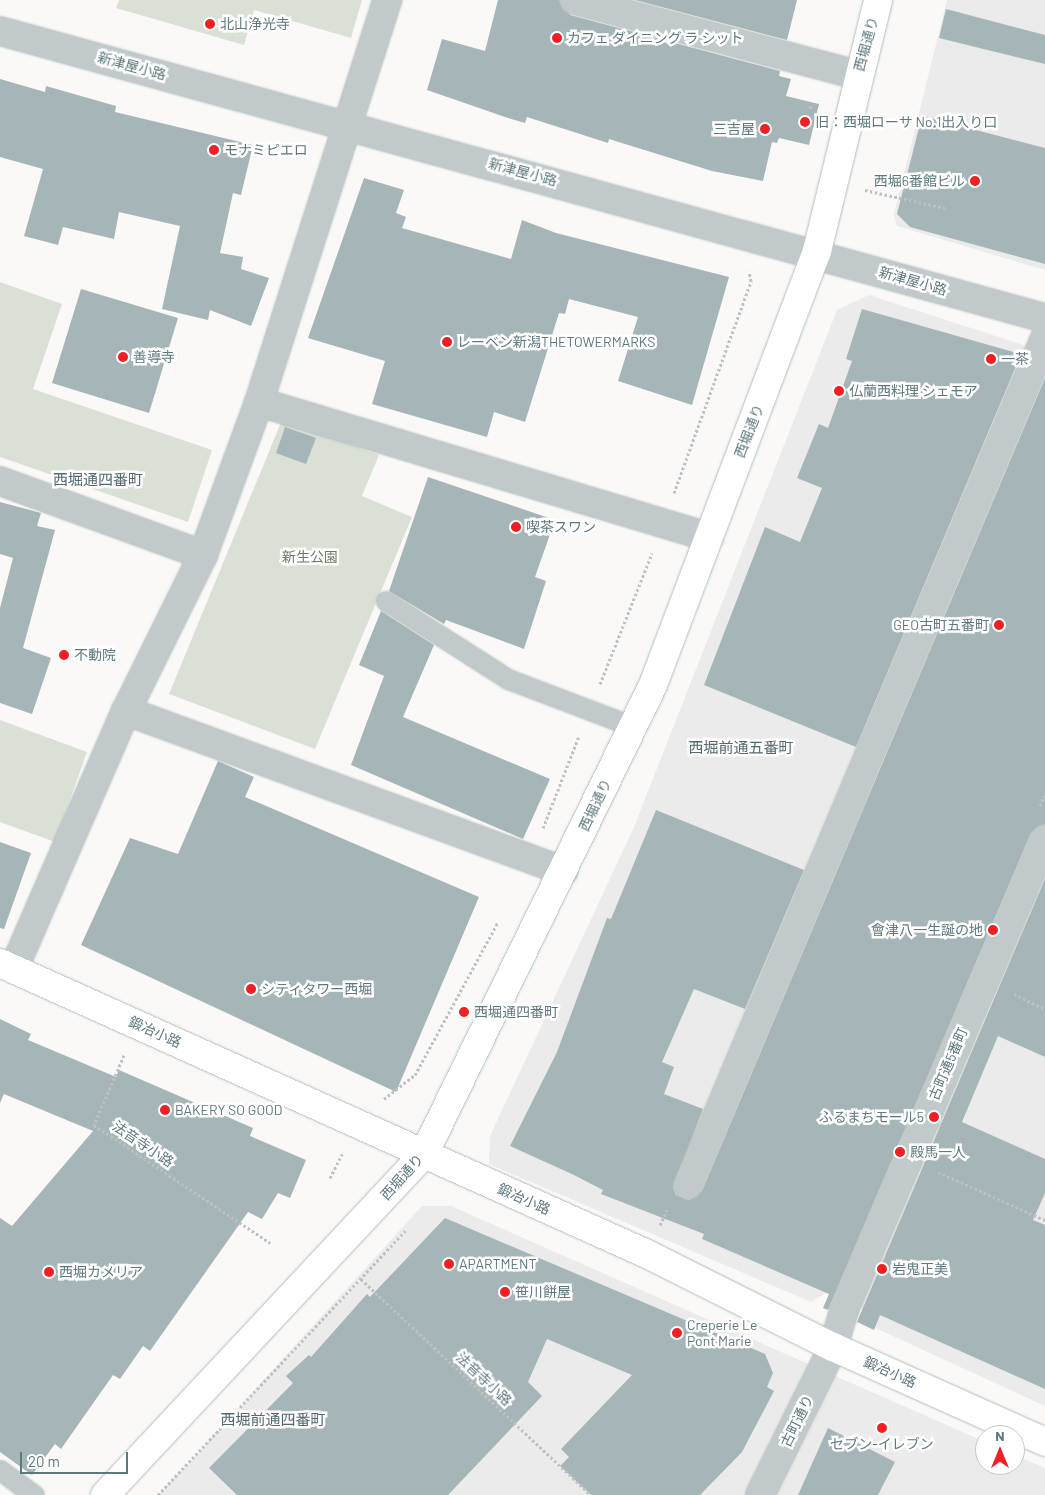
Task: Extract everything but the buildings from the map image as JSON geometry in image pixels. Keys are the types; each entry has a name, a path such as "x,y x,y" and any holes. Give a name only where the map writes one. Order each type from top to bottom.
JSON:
{"street":[{"path":"7,966 126,712 203,554 259,402 387,0"},
{"path":"574,0 858,75"},
{"name":"西堀通り","path":"105,1495 424,1154 564,871 632,726 709,537 817,251 858,75 878,0"},
{"name":"新津屋小路","path":"0,30 817,251 1045,318"},
{"path":"688,1185 1045,338"},
{"path":"259,402 709,537"},
{"path":"0,481 203,554"},
{"path":"126,712 564,871"},
{"name":"古町通5番町","path":"834,1347 844,1310 1045,839"},
{"name":"鍛冶小路","path":"7,966 647,1254 834,1347 1045,1442"},
{"name":"古町通り","path":"760,1495 834,1347"}],"lane":[{"path":"386,601 508,678 632,726"},
{"path":"0,1470 34,1495"}],"path":[{"path":"859,189 945,208"},
{"name":"法音寺小路","path":"137,1024 94,1125 270,1243"},
{"path":"330,1178 342,1154"},
{"path":"908,1159 1045,1220"},
{"path":"647,1254 678,1187 688,1185"},
{"path":"158,1495 405,1232"},
{"name":"法音寺小路","path":"361,1279 591,1495"}],"shaded area":[{"path":"947,0 1045,0 1045,270 897,226 894,214"},
{"path":"869,295 1045,352 1045,1406 871,1326 867,1311 826,1293 811,1302 489,1164 490,1136 634,827 837,310"},
{"path":"422,1206 451,1206 975,1438 975,1475 1025,1475 1025,1459 1045,1468 1045,1495 159,1495"}],"green space":[{"name":"北山浄光寺","path":"119,0 362,0 351,38 254,10 244,45 116,8"},
{"path":"0,282 62,304 33,389 212,450 188,522 0,457"},
{"name":"新生公園","path":"282,420 379,455 362,496 412,517 315,749 169,694"},
{"path":"0,720 87,752 55,842 0,822"}],"place":[{"name":"北山浄光寺","path":"210,24"},
{"name":"カフェ ダイニング ラ シット","path":"557,38"},
{"name":"旧：西堀ローサ No.1出入り口","path":"805,122"},
{"name":"三吉屋","path":"765,129"},
{"name":"モナミピエロ","path":"214,150"},
{"name":"西堀6番館ビル","path":"975,181"},
{"name":"レーベン新潟THETOWERMARKS","path":"447,342"},
{"name":"善導寺","path":"123,357"},
{"name":"一茶","path":"991,359"},
{"name":"仏蘭西料理 シェモア","path":"839,391"},
{"name":"喫茶スワン","path":"516,527"},
{"name":"GEO古町五番町","path":"999,625"},
{"name":"不動院","path":"64,655"},
{"name":"會津八一生誕の地","path":"993,930"},
{"name":"シティタワー西堀","path":"251,989"},
{"name":"西堀通四番町","path":"464,1012"},
{"name":"BAKERY SO GOOD","path":"165,1110"},
{"name":"ふるまちモール5","path":"934,1117"},
{"name":"殿馬一人","path":"900,1152"},
{"name":"APARTMENT","path":"449,1264"},
{"name":"岩鬼正美","path":"882,1269"},
{"name":"西堀カメリア","path":"49,1272"},
{"name":"笹川餅屋","path":"505,1292"},
{"name":"Creperie Le Pont Marie","path":"677,1333"},
{"name":"セブン-イレブン","path":"882,1428"}],"district":[{"name":"西堀通四番町","path":"98,480"},
{"name":"西堀前通五番町","path":"741,748"},
{"name":"西堀前通四番町","path":"273,1420"}]}
